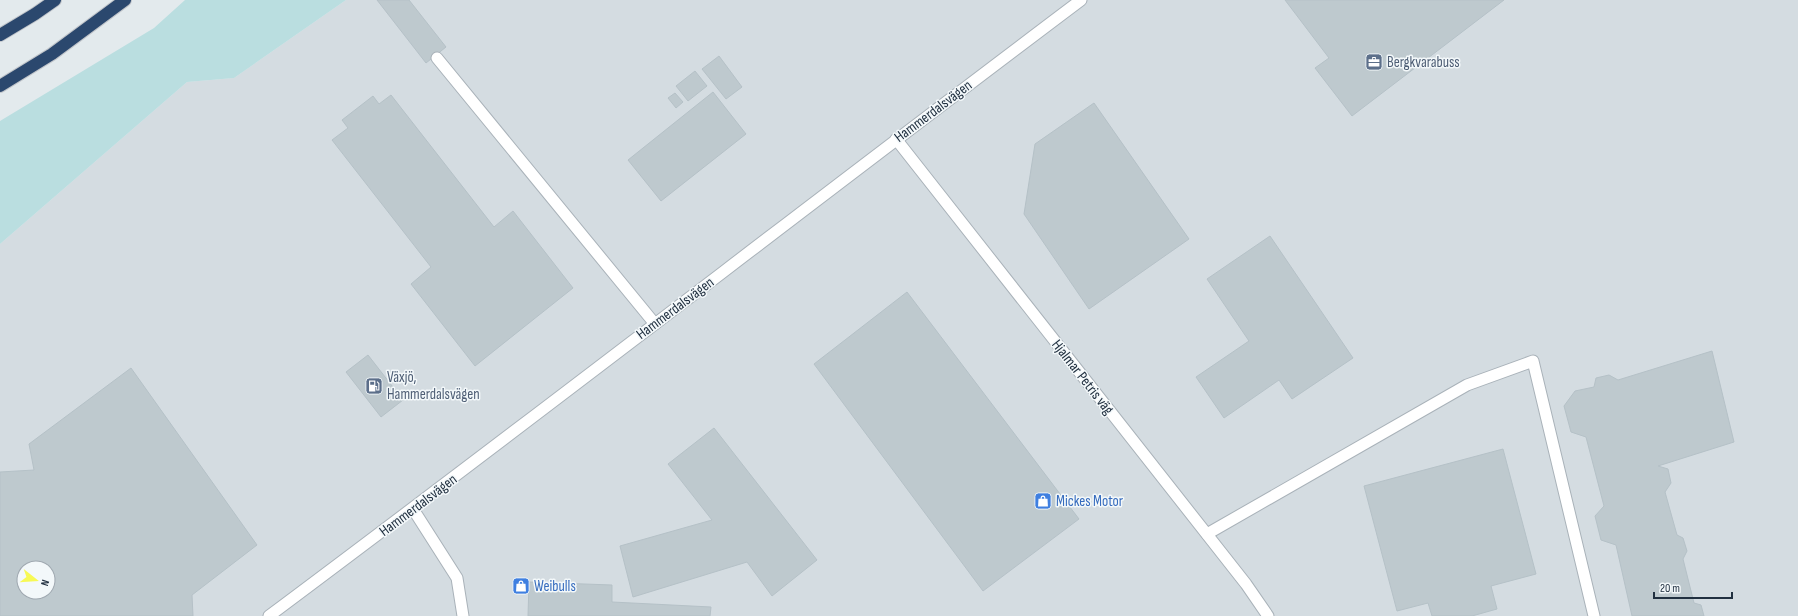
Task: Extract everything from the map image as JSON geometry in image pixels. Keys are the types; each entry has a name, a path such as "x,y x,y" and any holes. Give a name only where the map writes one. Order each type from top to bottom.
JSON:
{"highway":[{"path":"0,35 36,14 55,0"},
{"path":"0,86 52,54 125,0"}],"street":[{"name":"Hammerdalsvägen","path":"269,616 413,509 896,139 1081,0"},
{"path":"437,58 655,324"},
{"name":"Hjalmar Petris väg","path":"896,139 1246,584 1268,616"},
{"path":"1207,534 1467,384 1533,361 1594,616"},
{"path":"413,509 457,578 463,616"}],"shaded area":[{"path":"185,0 346,0 234,78 187,82 0,244 0,121 154,28"},
{"path":"346,0 1798,0 1798,616 0,616 0,244 187,82 234,78"}],"building":[{"path":"377,0 409,0 446,47 426,63"},
{"name":"Bergkvarabuss","path":"1285,0 1504,0 1352,116 1315,68 1329,58"},
{"path":"719,56 742,87 726,99 702,69"},
{"path":"695,71 707,86 688,101 676,86"},
{"path":"713,92 746,134 661,201 628,160"},
{"path":"675,93 683,102 676,108 668,98"},
{"path":"391,95 494,227 513,211 573,288 475,366 411,284 431,267 332,140 348,128 342,120 373,96 379,104"},
{"path":"1094,103 1189,239 1089,309 1024,214 1035,144"},
{"path":"1270,236 1353,358 1292,399 1279,380 1224,418 1196,377 1249,341 1207,279"},
{"path":"907,292 1079,519 983,591 814,364"},
{"path":"1712,351 1734,442 1658,466 1668,469 1671,483 1665,492 1677,535 1683,538 1687,551 1683,559 1694,603 1701,605 1704,616 1632,616 1616,545 1601,540 1595,516 1604,506 1586,437 1571,432 1564,406 1575,391 1594,387 1596,378 1609,375 1618,380"},
{"path":"368,355 403,400 381,417 346,372"},
{"path":"131,368 257,545 192,595 193,616 0,616 0,472 34,470 29,444"},
{"path":"714,428 817,560 772,596 747,562 633,597 620,546 712,520 668,464"},
{"path":"1503,449 1536,574 1491,586 1497,609 1472,616 1432,616 1428,603 1397,611 1364,486"},
{"path":"529,582 612,585 612,602 711,607 710,616 528,616"}],"place":[{"name":"Bergkvarabuss","path":"1374,62"},
{"name":"Växjö, Hammerdalsvägen","path":"374,386"},
{"name":"Mickes Motor","path":"1043,501"},
{"name":"Weibulls","path":"521,586"}]}
